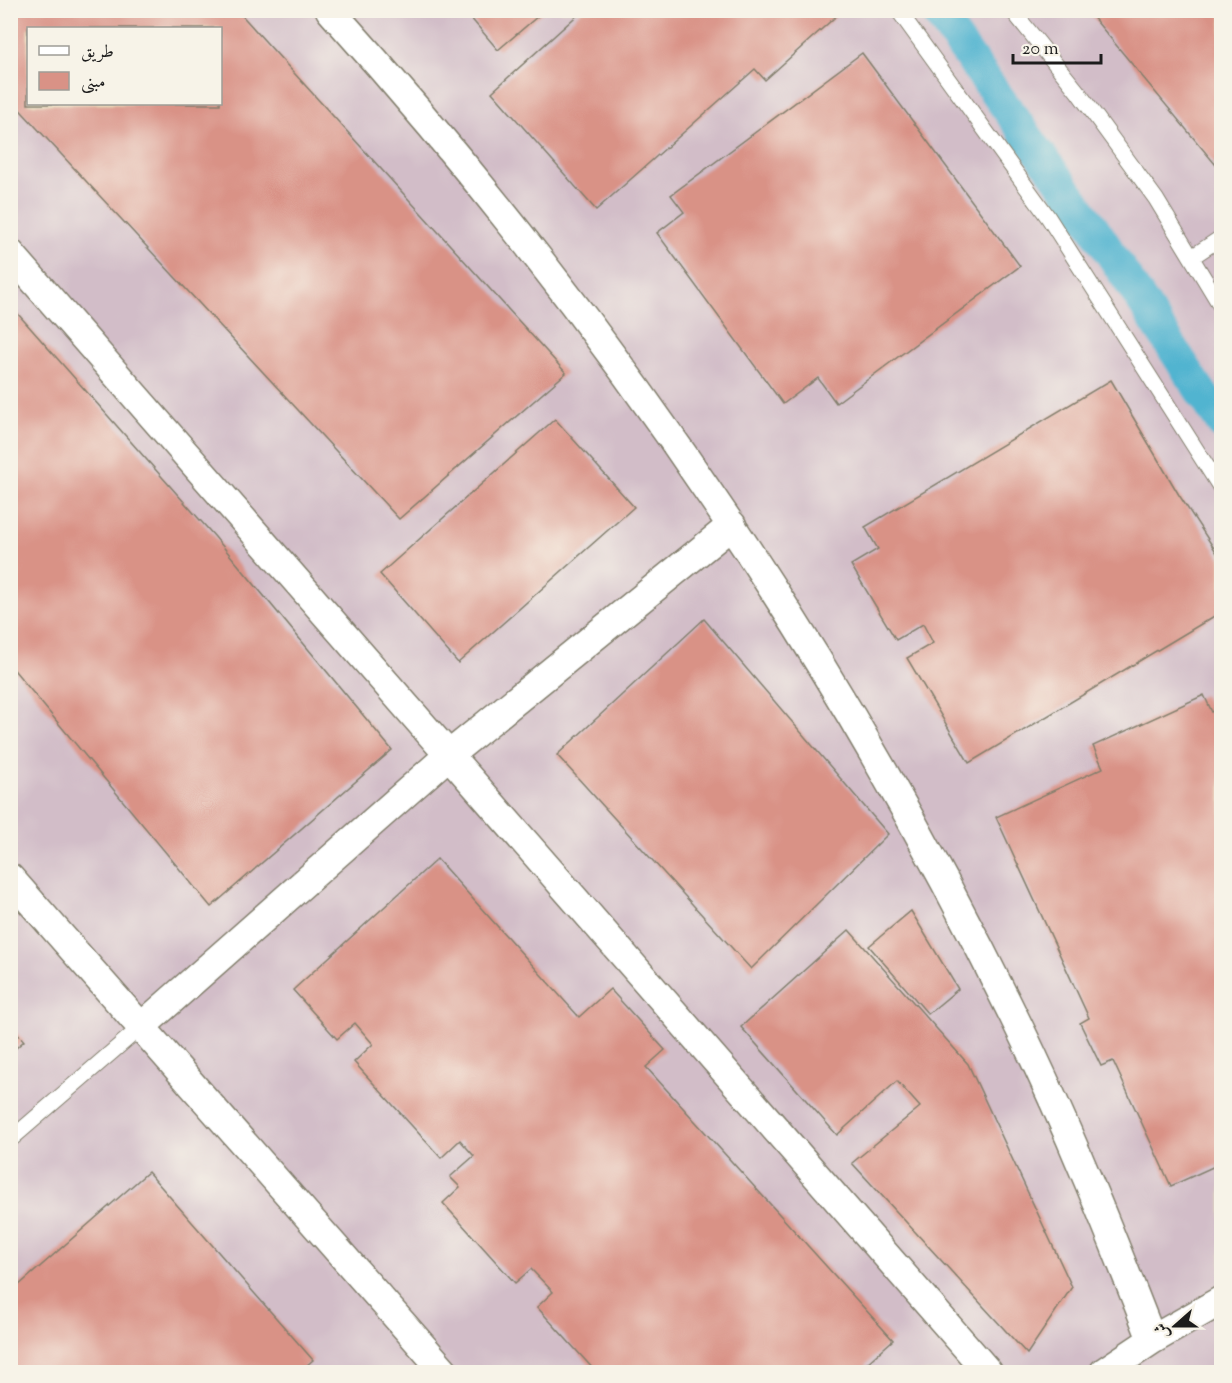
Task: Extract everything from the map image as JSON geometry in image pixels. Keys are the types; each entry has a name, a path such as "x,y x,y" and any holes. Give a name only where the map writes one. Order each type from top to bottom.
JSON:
{"street":[{"path":"330,10 446,141 558,283 657,415 732,525 853,716 1016,1021 1103,1215 1152,1340"},
{"path":"10,253 988,1372"},
{"path":"142,1026 450,754 732,525"},
{"path":"10,878 445,1372"},
{"path":"1104,1372 1152,1340 1221,1300"}],"lane":[{"path":"898,10 1048,217 1221,490"},
{"path":"1012,10 1078,92 1156,199 1221,308"},
{"path":"1192,257 1221,237"},
{"path":"10,1140 142,1026"}],"shaded area":[{"path":"11,11 1221,11 1221,1372 11,1372"}],"building":[{"path":"10,10 237,10 566,373 399,519 10,99"},
{"path":"464,10 545,10 498,50"},
{"path":"583,10 843,10 765,80 755,69 596,210 492,92"},
{"path":"1087,10 1221,10 1220,170"},
{"path":"862,53 1020,266 836,403 818,378 783,404 657,233 684,212 671,195"},
{"path":"10,305 215,537 392,750 211,907 10,665"},
{"path":"1111,380 1179,495 1221,559 1221,612 969,763 907,658 933,643 923,624 896,640 851,565 878,549 865,527"},
{"path":"555,419 634,507 458,663 380,574"},
{"path":"704,619 888,834 751,969 557,755"},
{"path":"1204,695 1212,712 1221,708 1221,1175 1217,1165 1171,1186 1113,1061 1101,1066 1080,1023 1089,1018 996,817 1103,768 1093,746"},
{"path":"437,859 579,1017 610,989 665,1050 646,1067 893,1340 865,1365 872,1372 596,1372 537,1307 553,1292 531,1269 515,1283 443,1203 460,1187 450,1177 474,1156 460,1140 441,1158 354,1062 373,1044 355,1023 337,1039 293,990"},
{"path":"911,911 958,989 928,1014 869,946"},
{"path":"849,930 968,1064 1072,1287 1027,1354 852,1163 920,1107 897,1081 837,1135 741,1027"},
{"path":"10,1025 24,1041 10,1053"},
{"path":"148,1172 313,1360 299,1372 10,1372 10,1293"}],"waterway":[{"path":"935,10 1094,228 1222,424"}]}
